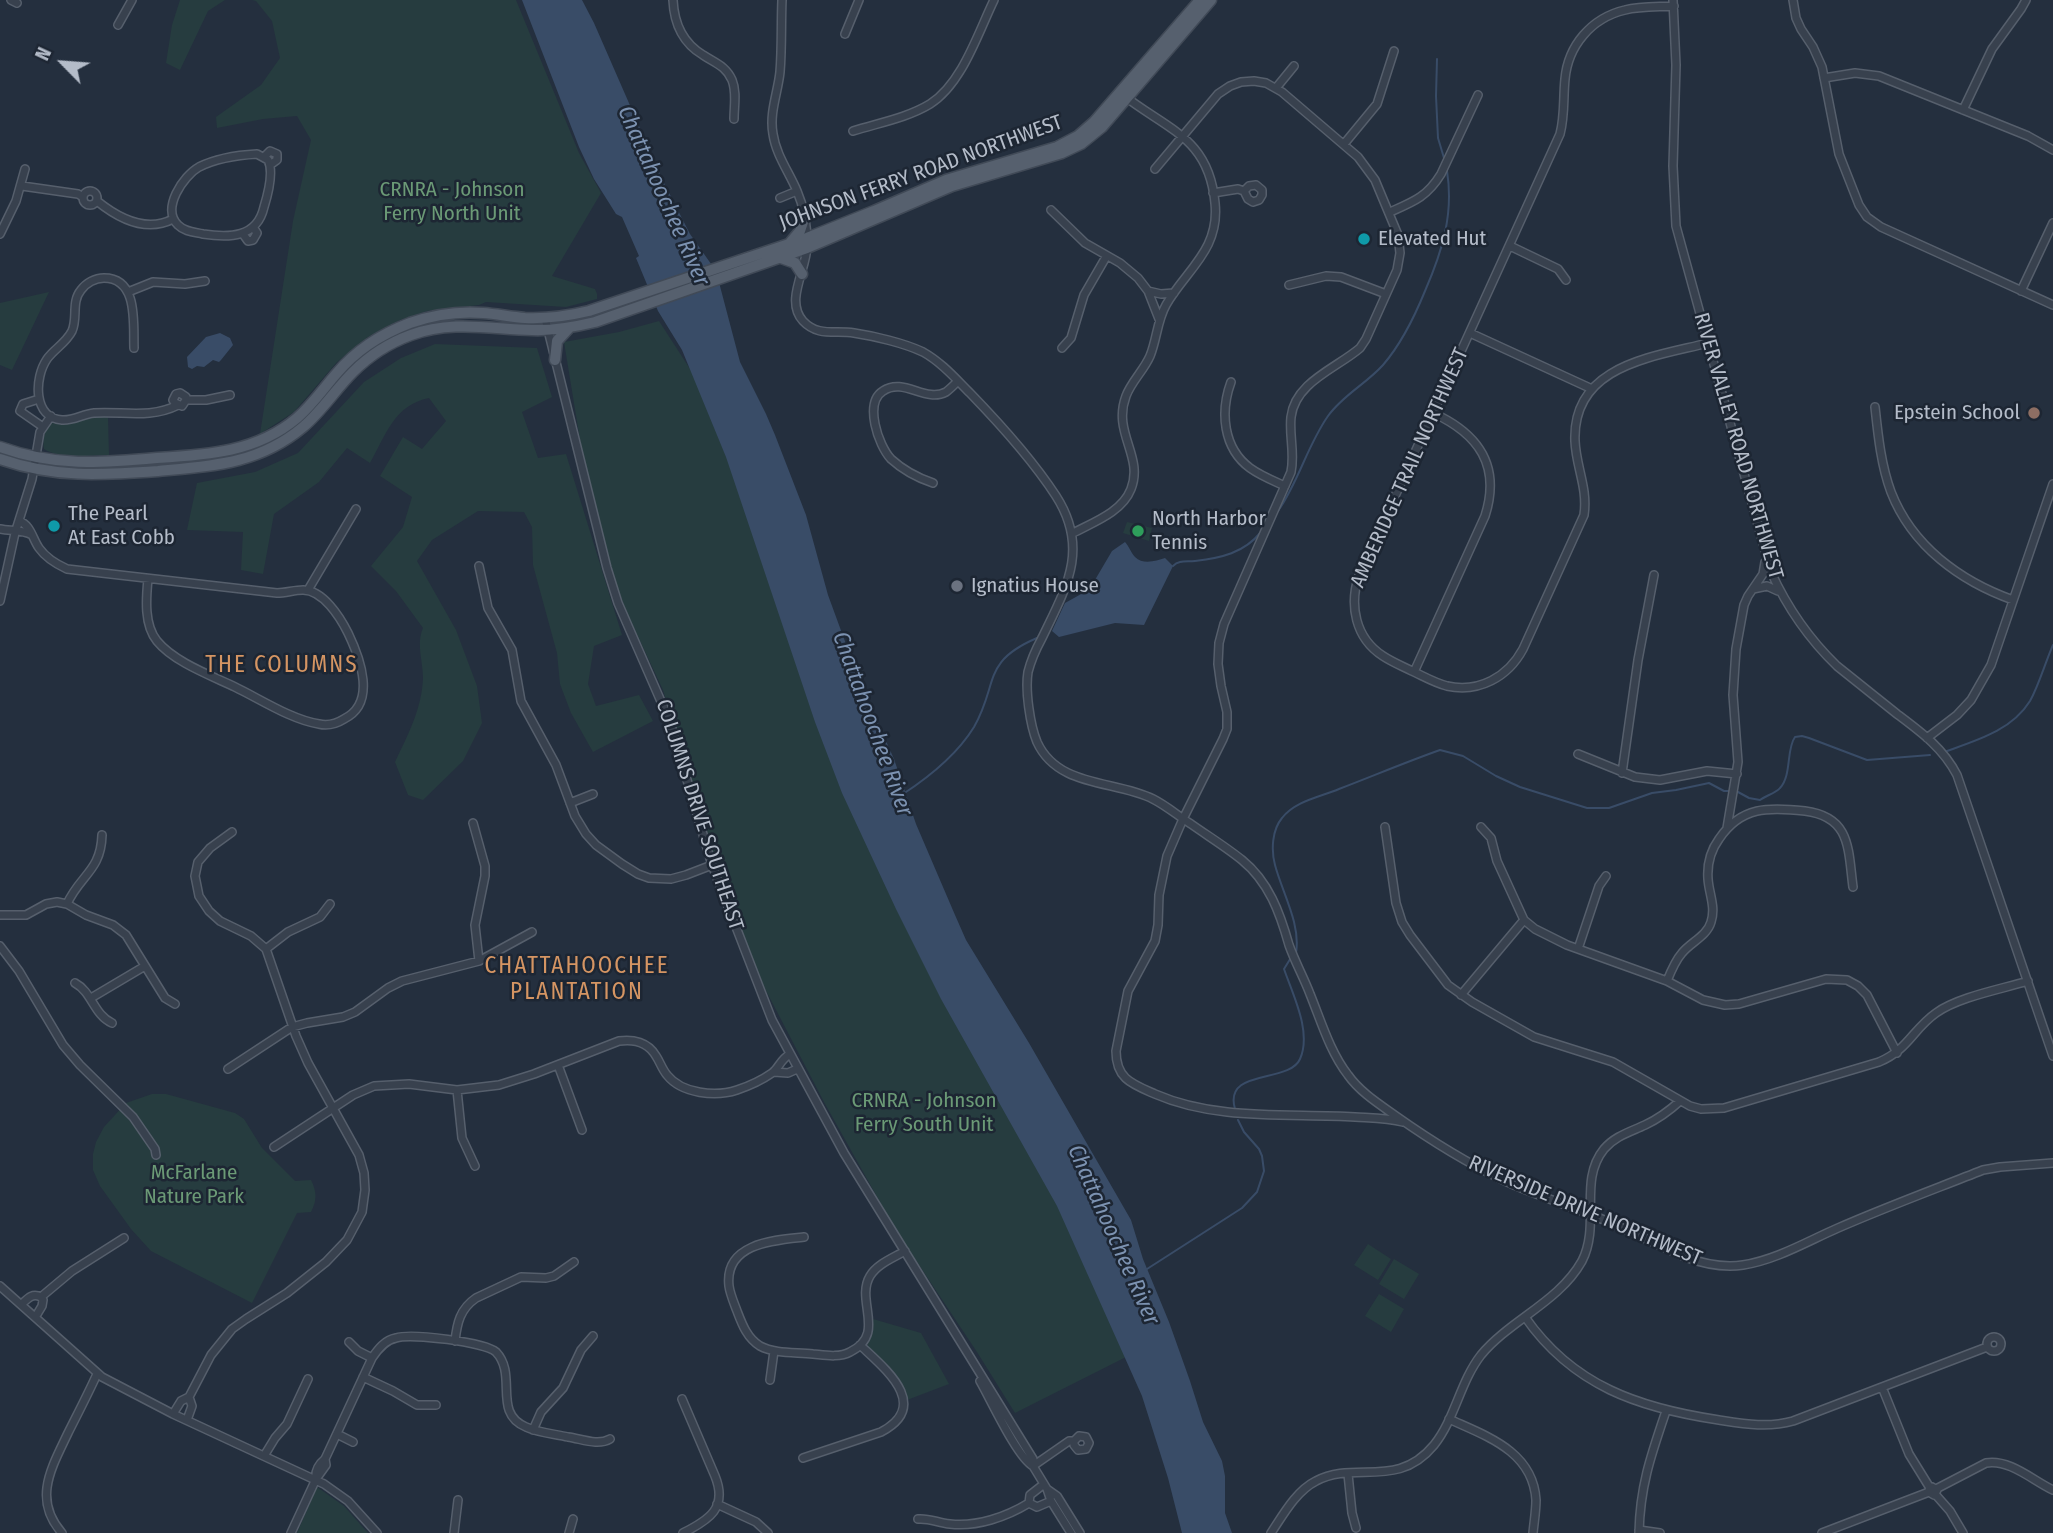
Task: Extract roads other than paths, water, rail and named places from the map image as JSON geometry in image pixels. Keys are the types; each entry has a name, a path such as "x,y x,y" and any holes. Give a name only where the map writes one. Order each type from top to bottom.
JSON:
{"main road":[{"name":"JOHNSON FERRY ROAD NORTHWEST","path":"0,447 36,458 76,463 207,455 240,449 265,439 291,423 355,354 397,328 424,319 459,313 481,312 545,318 577,314 789,244 807,243 952,186 1053,156 1076,147 1097,132 1200,0"},
{"name":"JOHNSON FERRY ROAD NORTHWEST","path":"0,459 34,470 76,475 108,475 211,466 243,460 272,448 298,432 363,363 400,339 426,330 457,325 547,330 569,328 595,322 780,258 828,230 946,180 1066,143 1090,127 1124,96 1212,0"},
{"path":"789,244 799,232 804,219 814,226 828,230"},
{"path":"780,258 795,263 802,274"},
{"path":"555,360 557,341 569,328"}],"street":[{"path":"118,25 132,0"},
{"path":"673,0 677,24 682,35 697,51 722,66 732,79 734,118"},
{"name":"RIVERSIDE DRIVE NORTHWEST","path":"782,0 780,67 774,100 773,133 779,155 797,191 804,219 807,243 796,295 796,307 801,318 813,329 825,333 856,333 910,347 935,360 995,420 1028,458 1058,499 1073,533 1073,554 1069,575 1032,657 1029,671 1028,690 1036,739 1057,767 1089,782 1141,793 1161,803 1239,858 1262,881 1276,906 1291,950 1333,1050 1348,1076 1362,1090 1447,1150 1504,1181 1591,1214 1697,1261 1720,1266 1742,1265 1767,1258 1884,1208 1983,1170 2053,1163"},
{"path":"845,34 859,0"},
{"path":"853,131 921,109 945,92 959,72 994,0"},
{"path":"1793,0 1796,18 1818,56 1839,154 1858,205 1867,217 1881,228 2053,305"},
{"path":"1963,110 1992,49 2026,0"},
{"name":"AMBERIDGE TRAIL NORTHWEST","path":"1674,3 1615,13 1595,24 1579,40 1571,55 1566,72 1565,112 1560,134 1359,575 1354,596 1356,621 1368,643 1385,658 1445,685 1473,687 1499,678 1519,657 1584,515 1586,492 1576,450 1575,432 1580,410 1592,389 1605,376 1623,366 1708,343"},
{"name":"RIVER VALLEY ROAD NORTHWEST","path":"1674,3 1676,65 1673,166 1676,226 1766,558 1780,592 1808,634 1832,661 1945,755 1957,775 2053,1056"},
{"path":"1345,144 1377,104 1394,51"},
{"path":"1276,88 1294,66"},
{"path":"1824,78 1856,73 1871,74 2028,136 2053,150"},
{"path":"1155,169 1219,94 1230,86 1254,81 1276,88 1345,144 1370,171 1390,212 1398,235 1400,253 1397,270 1360,348 1312,382 1296,400 1291,424 1294,460 1286,486 1224,624 1219,643 1218,664 1227,712 1227,729 1182,819 1167,856 1162,874 1155,940 1125,1001 1116,1060 1121,1073 1134,1085 1171,1101 1214,1112 1328,1116 1407,1123"},
{"path":"1390,212 1419,199 1434,185 1478,95"},
{"path":"1073,533 1115,510 1131,490 1134,466 1123,430 1122,409 1128,391 1150,356 1159,319 1210,242 1215,215 1209,175 1203,161 1184,135 1124,96"},
{"path":"270,151 276,152 276,160 270,164 264,209 253,227 243,234 222,237 187,231 173,219 173,202 187,178 198,168 248,155 257,154 264,157 270,151"},
{"path":"0,234 22,186 25,169"},
{"path":"22,186 83,197 86,192 92,191 97,196 97,201 128,220 142,225 158,225 173,219"},
{"path":"1213,193 1238,189 1244,191"},
{"path":"780,198 797,191"},
{"path":"1051,210 1085,243 1130,270 1147,291 1159,319"},
{"path":"2021,291 2053,223"},
{"path":"1510,246 1558,269 1566,280"},
{"path":"1062,348 1071,338 1084,295 1106,257"},
{"path":"1289,285 1326,276 1341,277 1386,294"},
{"path":"134,348 132,300 128,292 117,281 107,278 90,282 81,289 75,304 73,329 44,365 38,388 41,406 51,416 65,421 94,413 156,414 178,405 173,400 176,394 184,394 186,400 206,400 230,395"},
{"path":"128,292 153,282 185,284 205,281"},
{"path":"1147,291 1174,293"},
{"name":"COLUMNS DRIVE SOUTHEAST","path":"545,318 618,603 670,722 712,865 763,999 797,1069 844,1153 1033,1459 1033,1466 1071,1533"},
{"path":"1470,333 1592,389"},
{"path":"933,483 917,477 892,460 882,444 873,415 873,404 880,393 893,386 937,394 947,391 958,381"},
{"path":"1231,382 1224,418 1233,449 1251,469 1286,486"},
{"path":"39,400 23,404 20,411 43,427"},
{"path":"1875,407 1888,480 1908,525 1956,572 1983,589 2013,600"},
{"path":"1414,672 1485,516 1491,491 1489,468 1476,443 1459,426 1433,412"},
{"path":"0,601 15,533 34,470 39,437 51,416"},
{"path":"1927,738 1950,721 1971,700 1991,664 2053,484"},
{"path":"25,501 31,533"},
{"path":"308,590 356,509"},
{"path":"19,520 25,523 42,552 58,565 81,571 277,593 308,590 325,601 337,614 348,633 362,670 363,685 358,707 353,714 336,723 326,725 302,719 169,653 156,640 150,628 147,607 148,579"},
{"path":"0,529 31,533"},
{"path":"1727,828 1739,749 1733,667 1744,605 1763,575 1766,558"},
{"path":"479,566 488,608 507,639 514,657 521,701 556,765 578,822 592,841 638,874 654,879 671,879 712,865"},
{"path":"1622,774 1638,660 1654,575"},
{"path":"1753,589 1767,586 1780,592"},
{"path":"1578,754 1635,777 1660,780 1707,771 1737,774"},
{"path":"570,803 593,794"},
{"path":"1731,803 1742,816"},
{"path":"1667,981 1680,955 1702,935 1711,921 1713,902 1708,881 1709,863 1715,845 1727,828 1742,816 1764,809 1784,808 1815,813 1832,820 1844,835 1853,887"},
{"path":"473,823 485,866 475,925 479,961"},
{"path":"1385,827 1396,903 1402,922 1448,985 1534,1037 1613,1062 1679,1101 1702,1109 1724,1108 1879,1062 1897,1053 1927,1020 1943,1009 2028,981"},
{"path":"1480,827 1491,838 1497,861 1524,920 1548,937 1667,981 1703,1000 1725,1005 1739,1004 1826,979 1847,980 1867,995 1897,1053"},
{"path":"173,1414 181,1401 189,1397 211,1355 232,1329 287,1293 339,1249 354,1231 364,1200 364,1173 359,1155 308,1063 292,1027 266,949 251,936 225,925 209,911 197,890 195,861 232,832"},
{"path":"67,904 75,888 100,855 102,835"},
{"path":"1578,949 1599,886 1606,876"},
{"path":"0,915 26,915 51,902 67,904 86,915 113,925 123,931 165,998 175,1004"},
{"path":"266,949 288,932 320,917 330,904"},
{"path":"1461,995 1524,920"},
{"path":"228,1069 292,1027 344,1017 402,981 479,961 532,932"},
{"path":"0,946 19,971 63,1045 133,1118 155,1149 156,1155"},
{"path":"91,998 145,966"},
{"path":"75,983 83,988 102,1016 112,1023"},
{"path":"274,1147 364,1089 385,1084 457,1090 499,1085 619,1041 642,1043 652,1051 673,1081 682,1087 704,1093 729,1092 775,1072 788,1073 797,1069"},
{"path":"775,1072 781,1060 790,1054"},
{"path":"558,1065 582,1130"},
{"path":"457,1090 462,1138 475,1166"},
{"path":"1271,1533 1304,1489 1326,1476 1387,1472 1412,1463 1434,1445 1480,1357 1560,1289 1578,1268 1591,1239 1593,1167 1606,1146 1620,1136 1658,1119 1679,1101"},
{"path":"804,1237 757,1244 736,1260 729,1274 730,1292 746,1331 758,1344 774,1351 841,1355 860,1345 869,1328 865,1294 868,1279 878,1267 905,1251"},
{"path":"22,1304 31,1296 41,1297 79,1266 124,1238"},
{"path":"456,1341 460,1314 469,1302 521,1277 554,1276 574,1262"},
{"path":"0,1286 97,1374 173,1414 316,1479 348,1501 377,1533"},
{"path":"36,1316 42,1306 41,1297"},
{"path":"1525,1317 1549,1348 1577,1372 1598,1384 1666,1411 1751,1425 1773,1426 1793,1421 1987,1347"},
{"path":"291,1533 321,1462 325,1459 372,1358 387,1340 410,1336 456,1341 492,1349 506,1370 508,1411 516,1421 534,1430 600,1443 610,1439"},
{"path":"534,1430 541,1412 563,1388 581,1350 593,1336"},
{"path":"349,1342 358,1351 372,1358"},
{"path":"803,1458 881,1432 890,1427 901,1413 904,1399 899,1385 860,1345"},
{"path":"770,1380 774,1351"},
{"path":"62,1533 47,1506 48,1476 97,1374"},
{"path":"363,1377 417,1405 436,1405"},
{"path":"261,1454 287,1424 308,1380"},
{"path":"1882,1387 1909,1454 1963,1533"},
{"path":"187,1420 192,1406 189,1397"},
{"path":"682,1398 718,1482 719,1497 718,1504 708,1519 683,1533"},
{"path":"1660,1533 1639,1531 1640,1504 1644,1481 1666,1411"},
{"path":"1449,1419 1496,1441 1519,1458 1535,1489 1533,1533"},
{"path":"337,1434 353,1442"},
{"path":"1033,1466 1069,1441 1074,1441"},
{"path":"1822,1533 1933,1491 1986,1463 1995,1461 2004,1463 2053,1490"},
{"path":"1348,1474 1356,1528"},
{"path":"1029,1503 1030,1495 1046,1486"},
{"name":"COLUMNS DRIVE SOUTHEAST","path":"1046,1486 1057,1496 1080,1533"},
{"path":"454,1533 458,1500"},
{"path":"1029,1503 1037,1507 1051,1501"},
{"path":"918,1519 951,1524 981,1522 1002,1516 1029,1503"},
{"path":"718,1504 755,1522 768,1533"},
{"path":"569,1533 573,1519"}],"water":[{"name":"Chattahoochee River","path":"522,0 582,0 663,181 690,234 716,271 740,362 775,435 806,515 828,595 843,636 894,759 916,824 955,915 966,940 1131,1220 1203,1422 1222,1461 1225,1476 1225,1513 1232,1533 1182,1533 1142,1396 1057,1206 941,999 842,793 815,722 726,457 682,350 658,311 622,217 616,214 594,179 579,147"},
{"path":"220,333 230,338 233,345 221,360 213,360 204,367 188,367 187,357 206,337"},
{"path":"1125,542 1142,561 1165,558 1173,566 1144,625 1115,623 1059,637 1052,631 1065,603 1092,585 1112,551"}],"waterway":[{"path":"1437,59 1438,138 1444,158"},
{"path":"1278,511 1328,416 1383,365 1412,320 1431,276 1445,232 1449,202 1447,171"},
{"path":"1173,566 1180,562 1205,560 1240,550 1261,532"},
{"name":"Chattahoochee River","path":"903,794 933,772 960,746 982,712 999,665 1019,647 1037,638"},
{"path":"1947,751 1993,733 2014,720 2030,701 2053,645"},
{"path":"1738,792 1760,800 1778,790 1784,783 1795,737 1809,738 1867,760 1930,755"},
{"path":"1296,953 1296,931 1274,859 1273,840 1279,823 1287,812 1301,803 1440,750 1463,756 1520,787 1587,808 1609,808 1652,793 1709,783 1724,791 1730,791"},
{"path":"1235,1109 1234,1096 1239,1087 1247,1082 1284,1072 1294,1067 1300,1059 1303,1026 1284,969 1292,956"},
{"name":"Chattahoochee River","path":"1147,1269 1242,1208 1257,1192 1264,1171 1262,1156 1238,1120"}],"place":[{"name":"Elevated Hut","path":"1364,239"},
{"name":"Epstein School","path":"2034,413"},
{"name":"The Pearl At East Cobb","path":"54,526"},
{"name":"North Harbor Tennis","path":"1138,531"},
{"name":"Ignatius House","path":"957,586"}],"district":[{"name":"THE COLUMNS","path":"282,666"},
{"name":"CHATTAHOOCHEE PLANTATION","path":"577,980"}],"park label":[{"name":"CRNRA - Johnson Ferry North Unit","path":"452,202"},
{"name":"CRNRA - Johnson Ferry South Unit","path":"924,1113"},
{"name":"McFarlane Nature Park","path":"194,1185"}]}
